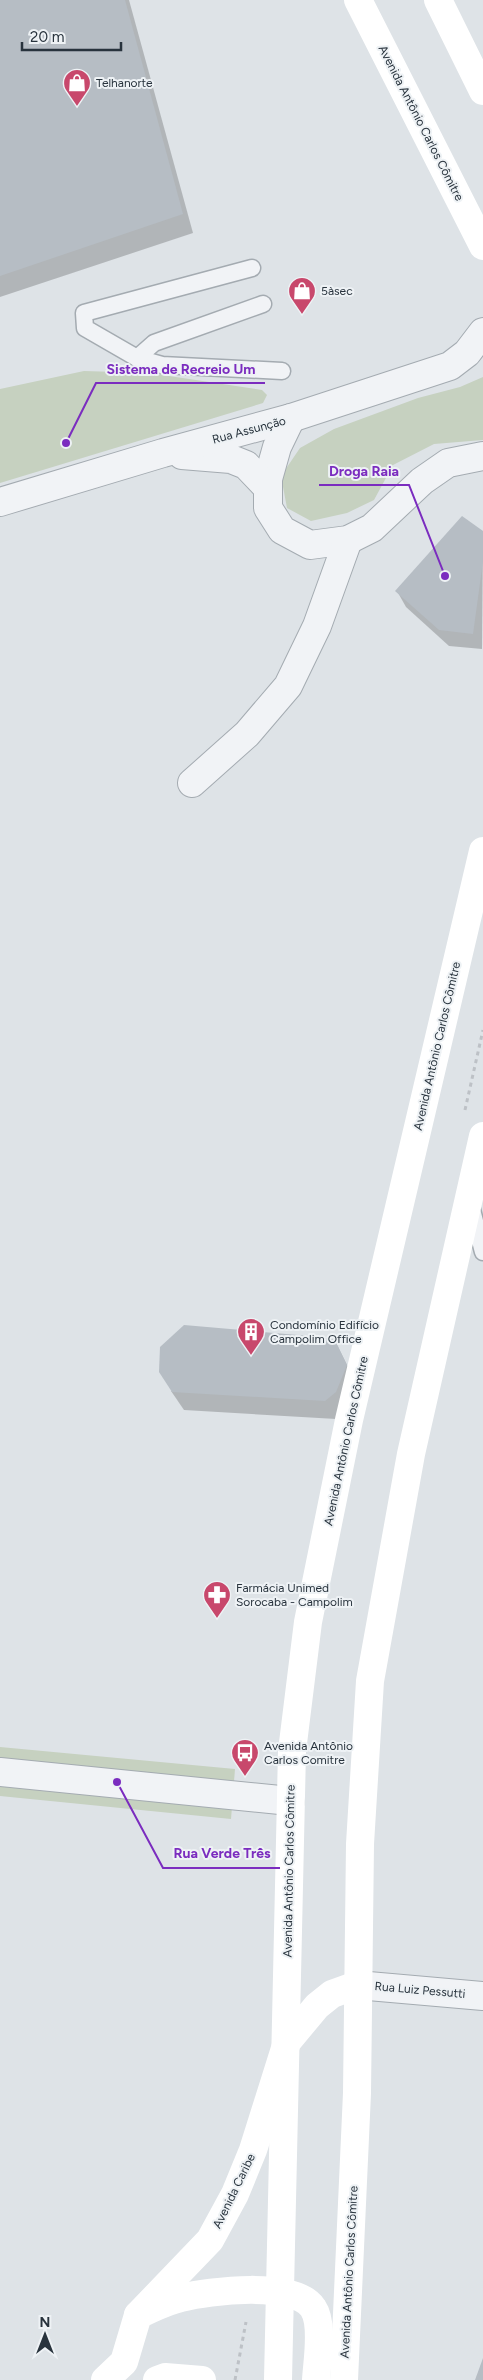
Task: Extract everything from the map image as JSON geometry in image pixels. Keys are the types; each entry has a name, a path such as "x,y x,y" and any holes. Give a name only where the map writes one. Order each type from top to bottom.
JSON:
{"main road":[{"name":"Avenida Antônio Carlos Cômitre","path":"358,0 483,246"},
{"path":"438,0 483,91"},
{"name":"Avenida Antônio Carlos Cômitre","path":"278,2380 292,1751 310,1612 349,1420 483,851"},
{"name":"Avenida Antônio Carlos Cômitre","path":"344,2380 357,2093 360,1844 370,1680 411,1454 468,1195 483,1136"},
{"path":"287,2042 317,2006 332,1994 357,1985"},
{"name":"Avenida Caribe","path":"105,2380 124,2362 138,2315 210,2240 235,2194 253,2150 287,2042"},
{"path":"138,2315 178,2298 208,2292 252,2289 280,2292 308,2300 315,2310 319,2322 316,2380"},
{"path":"157,2380 165,2376 202,2380"}],"street":[{"name":"Rua Assunção","path":"0,502 163,453 291,418 450,366 466,353 483,332"},
{"path":"291,418 277,447 268,479 268,508 282,530 310,545 348,540 372,528 422,481 448,463 480,458"},
{"path":"163,453 231,459 246,465 268,488"},
{"path":"192,782 247,734 288,686 317,626 348,540"},
{"path":"0,1772 290,1801"},
{"name":"Rua Luiz Pessutti","path":"357,1985 483,1996"}],"lane":[{"path":"252,268 84,313 85,328 137,358 162,365 282,371"},
{"path":"137,358 154,343 262,304"},
{"path":"468,1195 483,1252"}],"green space":[{"path":"84,371 149,373 262,390 267,395 263,403 0,483 0,389"},
{"path":"483,377 483,440 434,444 393,465 374,500 347,513 311,521 287,508 281,476 300,448 334,429 418,398 460,387"},
{"path":"0,1747 235,1769 231,1819 0,1796"}],"building":[{"name":"Telhanorte","path":"0,0 125,0 183,214 0,276"},
{"path":"462,516 483,531 483,561 473,634 439,630 395,591"},
{"name":"Condomínio Edifício Campolim Office","path":"184,1325 321,1337 335,1340 347,1365 336,1392 325,1401 172,1392 159,1372 160,1347"},
{"path":"483,2358 483,2380 475,2380"}],"place":[{"name":"Telhanorte","path":"77,107"},
{"name":"5àsec","path":"302,315"},
{"name":"Sistema de Recreio Um","path":"66,443"},
{"name":"Droga Raia","path":"445,576"},
{"name":"Condomínio Edifício Campolim Office","path":"251,1356"},
{"name":"Farmácia Unimed Sorocaba - Campolim","path":"217,1619"},
{"name":"Avenida Antônio Carlos Comitre","path":"245,1777"},
{"name":"Rua Verde Três","path":"117,1782"}]}
